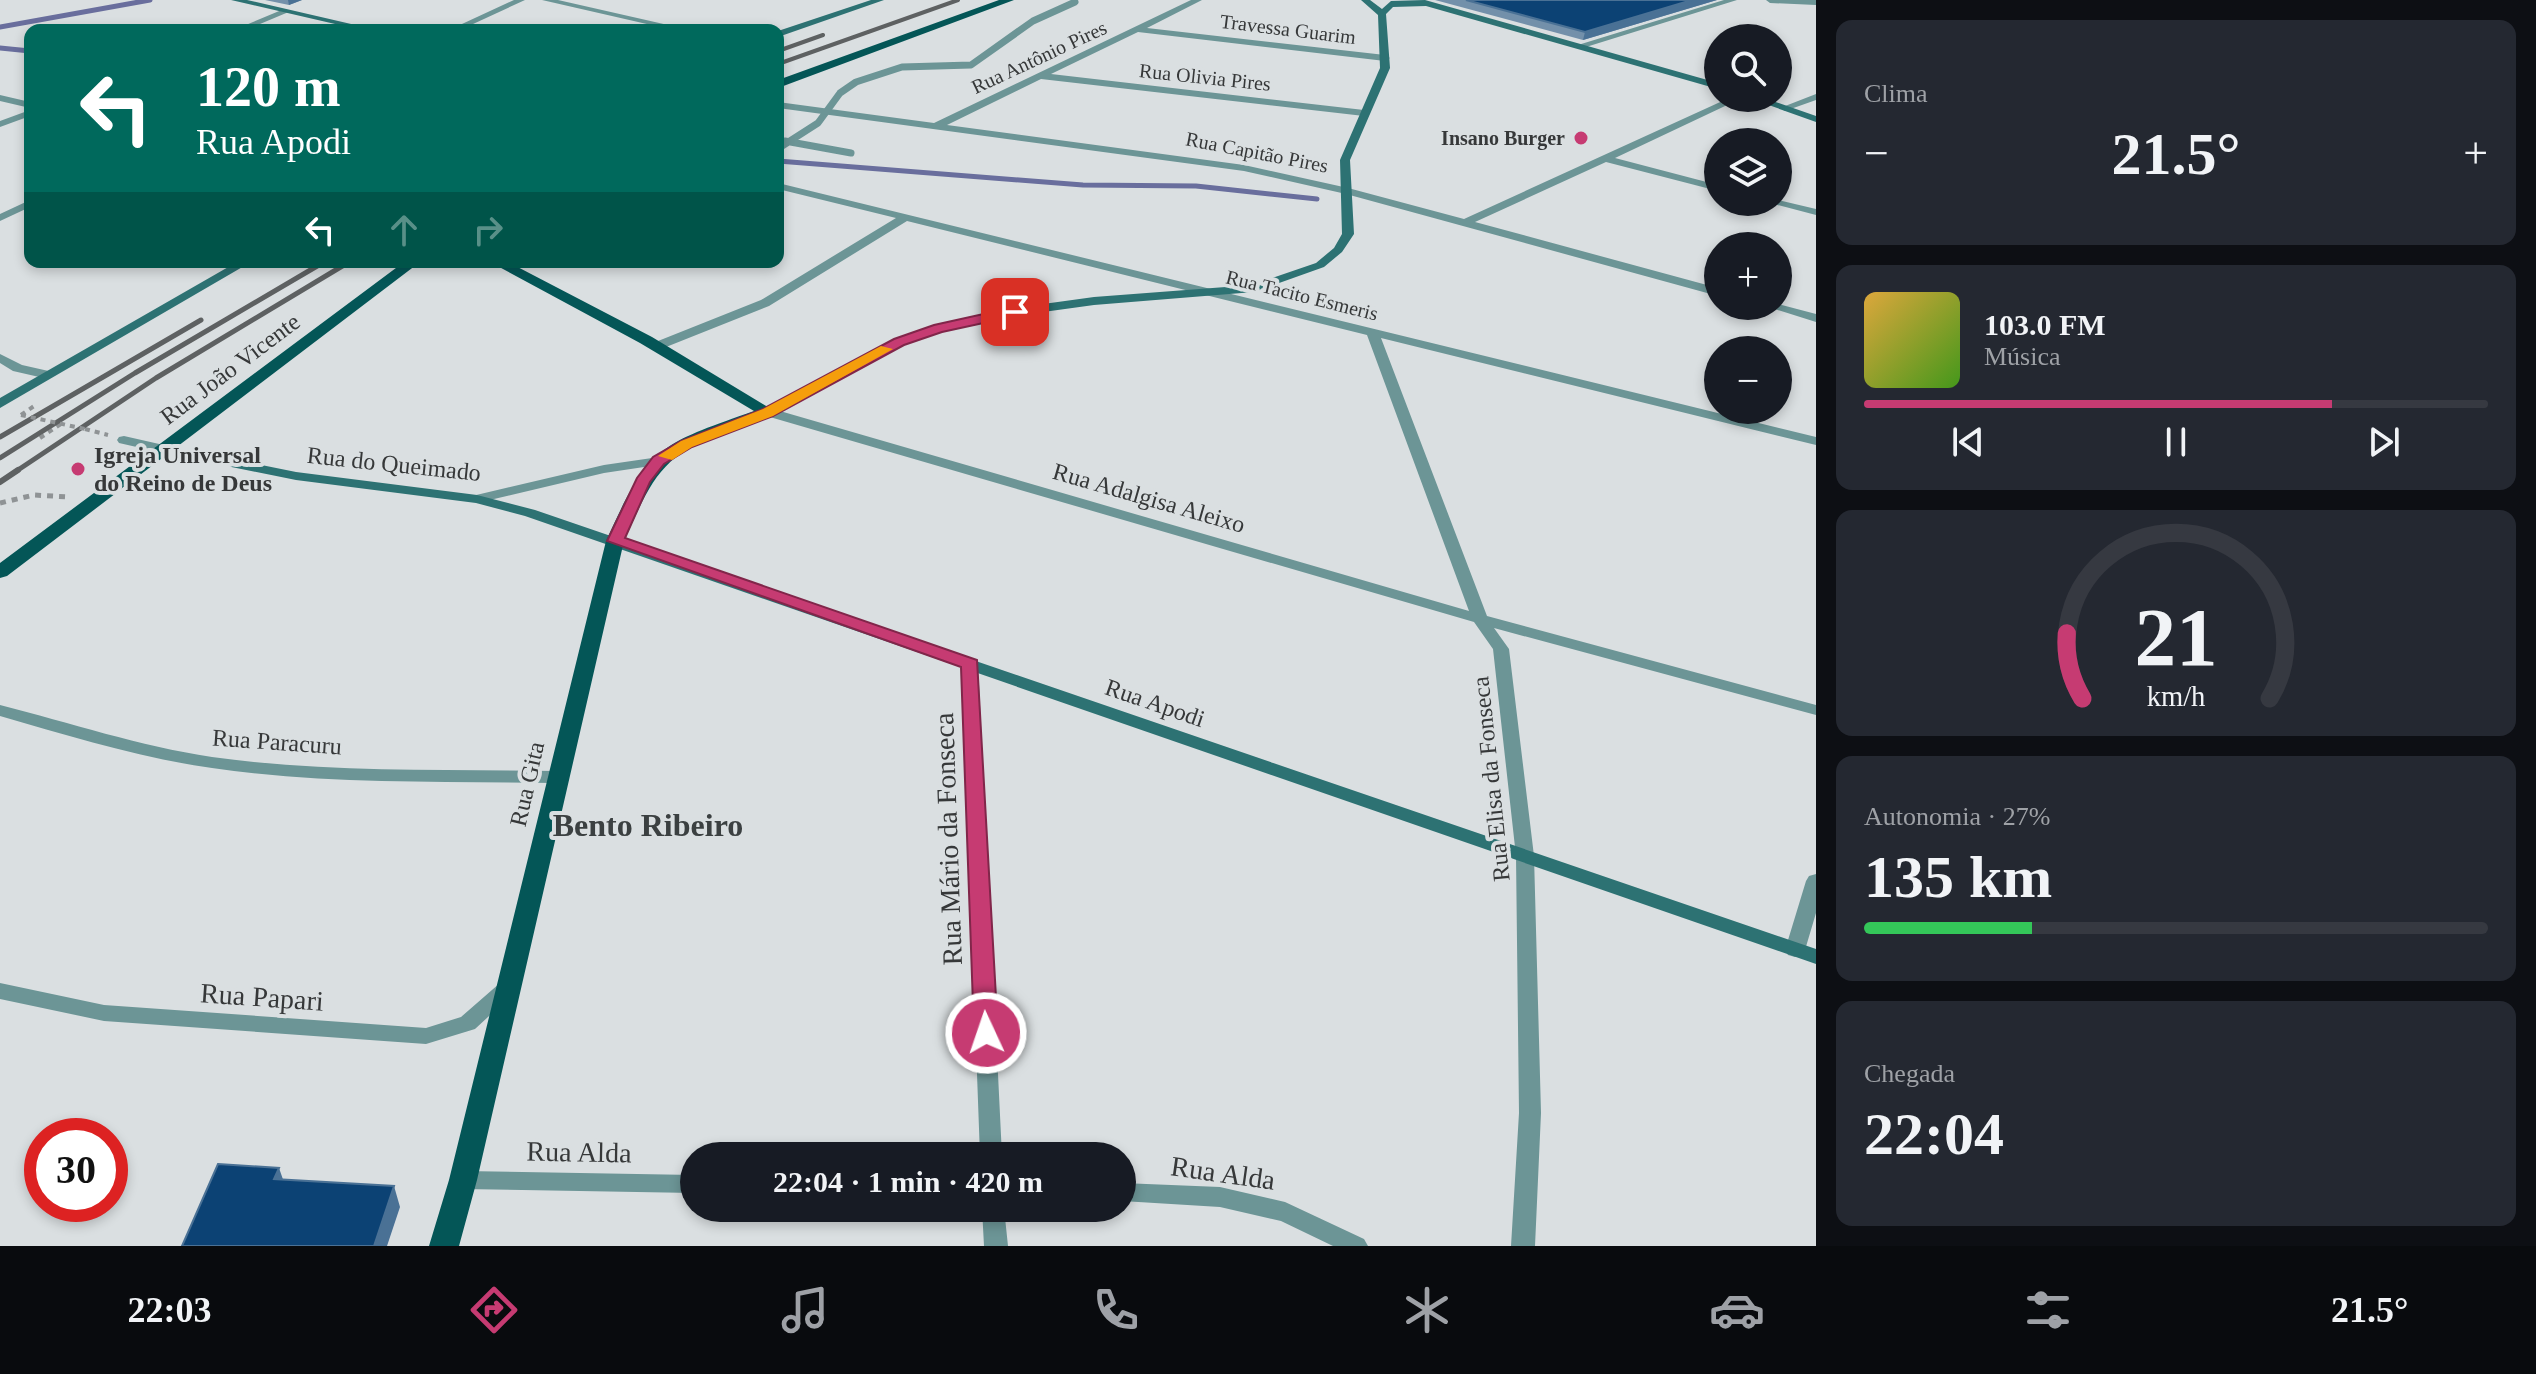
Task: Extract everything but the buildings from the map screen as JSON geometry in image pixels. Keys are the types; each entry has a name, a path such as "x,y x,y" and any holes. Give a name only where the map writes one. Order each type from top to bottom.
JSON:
{"main road":[{"path":"235,0 346,24"},
{"path":"784,32 880,0"},
{"path":"784,82 1009,0"},
{"path":"1365,0 1382,14"},
{"path":"1415,0 1583,45 1704,82"},
{"path":"768,412 899,342 939,328 1028,310 1254,288 1320,265 1338,250 1348,234 1345,160 1375,94 1385,58 1382,14 1386,7 1397,3 1430,5"},
{"path":"1792,110 1816,119"},
{"path":"0,404 235,268"},
{"name":"Rua João Vicente","path":"0,572 405,268"},
{"name":"Rua Adalgisa Aleixo","path":"508,268 657,346 768,412"},
{"name":"Rua Gita","path":"444,1246 463,1180 615,541 643,482 659,461 687,444 768,412"},
{"name":"Rua do Queimado","path":"163,449 296,476 477,499"},
{"name":"Rua Apodi","path":"477,499 615,541 1816,957"}],"street":[{"path":"467,24 521,0"},
{"path":"546,0 658,24"},
{"name":"Rua Antônio Pires","path":"937,125 1198,0"},
{"path":"1583,45 1733,0"},
{"path":"1770,0 1816,2"},
{"path":"253,24 287,11"},
{"name":"Travessa Guarim","path":"1139,30 1385,58"},
{"name":"Rua Olivia Pires","path":"1041,76 1364,113"},
{"path":"1792,106 1816,97"},
{"path":"0,98 24,104"},
{"name":"Rua Capitão Pires","path":"784,106 1194,159 1348,191 1704,288"},
{"path":"1462,224 1707,112"},
{"path":"0,124 24,115"},
{"path":"1606,159 1704,184"},
{"name":"Rua Tacito Esmeris","path":"784,187 1816,441"},
{"path":"0,218 24,206"},
{"path":"1792,207 1816,212"},
{"path":"657,346 765,303 906,217"},
{"path":"1792,312 1816,318"},
{"name":"Rua Elisa da Fonseca","path":"1373,333 1480,619 1501,649 1525,856 1530,1113 1523,1246"},
{"path":"0,358 18,368 48,375"},
{"name":"Rua Adalgisa Aleixo","path":"768,412 1480,619 1816,710"},
{"name":"Rua do Queimado","path":"119,438 163,449"},
{"name":"Rua do Queimado","path":"477,499 593,471 659,461"},
{"name":"Rua Mário da Fonseca","path":"970,664 990,1142"},
{"name":"Rua Paracuru","path":"0,710 152,752 213,763 283,771 557,777"},
{"path":"1795,950 1816,881"},
{"name":"Rua Papari","path":"0,991 104,1013 426,1036 468,1023 507,988"},
{"name":"Rua Alda","path":"463,1180 680,1184"},
{"name":"Rua Alda","path":"1136,1193 1220,1197 1285,1212 1356,1246"},
{"path":"994,1222 996,1246"}],"lane":[{"path":"784,143 818,123 840,93 884,71 971,65 1033,21 1075,2"},
{"path":"788,142 851,153"}],"path":[{"path":"21,415 119,438"},
{"path":"40,438 61,424"},
{"path":"0,503 10,498 35,495 95,499"}],"waterway":[{"path":"0,27 150,0"},
{"path":"0,48 24,50"},
{"path":"784,161 1083,185 1196,186 1317,199"}],"railway":[{"path":"784,62 958,0"},
{"path":"784,49 823,35"},
{"path":"0,458 135,373 314,268"},
{"path":"0,482 156,378 339,268"},
{"path":"0,437 201,320"}],"slow traffic":[{"path":"666,456 687,444 768,412 886,349"}],"place":[{"name":"Insano Burger","path":"1581,138"},
{"name":"Igreja Universal do Reino de Deus","path":"78,469"}],"district":[{"name":"Bento Ribeiro","path":"648,825"}],"route":[{"path":"986,1033 970,664 615,541 643,482 659,461 687,444 768,412 899,342 939,328 1015,312"}]}
